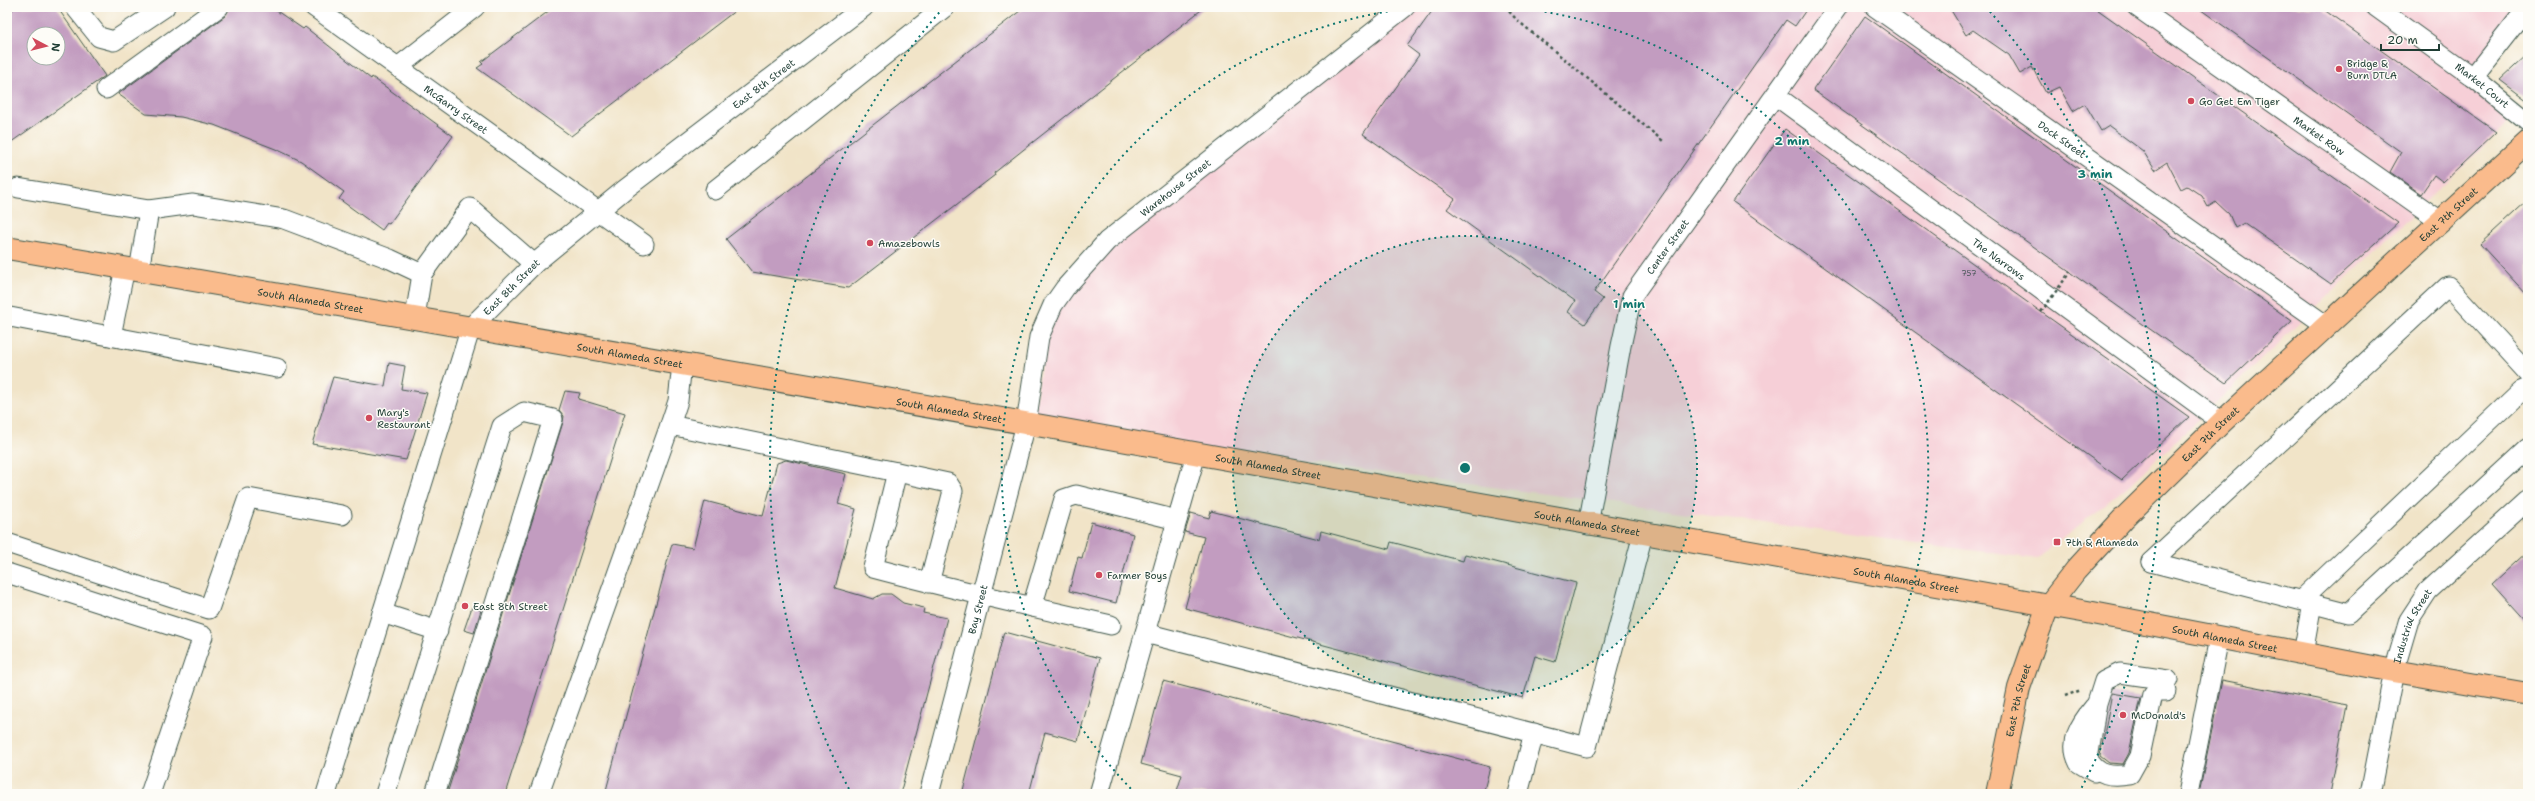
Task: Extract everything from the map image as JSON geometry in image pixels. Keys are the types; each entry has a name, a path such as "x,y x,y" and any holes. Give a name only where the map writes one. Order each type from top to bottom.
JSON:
{"main road":[{"name":"East 7th Street","path":"1997,794 2019,688 2048,606 2076,570 2123,519 2222,422 2442,222 2528,141"},
{"name":"South Alameda Street","path":"7,248 415,317 1196,454 2048,606 2394,671 2528,694"}],"street":[{"path":"75,7 99,37 114,41 165,7"},
{"path":"106,89 219,7"},
{"name":"McGarry Street","path":"314,7 597,212 644,244"},
{"path":"398,67 475,7"},
{"name":"East 8th Street","path":"326,794 471,327 534,264 597,212 864,7"},
{"name":"Warehouse Street","path":"1026,424 1039,337 1053,305 1086,263 1107,241 1405,7"},
{"name":"Center Street","path":"1588,524 1626,319 1632,296 1838,7"},
{"name":"Dock Street","path":"1876,7 2327,326"},
{"name":"Market Row","path":"2137,7 2442,222"},
{"name":"Market Court","path":"2376,7 2473,77 2528,122"},
{"path":"2473,77 2528,7"},
{"path":"715,190 936,10"},
{"name":"The Narrows","path":"1776,96 2222,422"},
{"path":"18,188 149,210 193,204 284,219 390,259 422,274"},
{"path":"415,317 422,274 470,208 534,264"},
{"path":"111,336 149,210"},
{"path":"2528,373 2448,286 2151,562 2349,613 2528,448"},
{"path":"10,317 277,368"},
{"path":"539,794 678,401 682,364"},
{"path":"2304,654 2306,602 2521,391 2528,388"},
{"path":"385,794 502,426 524,412 553,419 435,794"},
{"name":"Bay Street","path":"929,794 1026,424"},
{"path":"670,425 948,483 953,491 929,583"},
{"path":"1099,794 1196,454"},
{"path":"897,472 873,568 981,596 1111,626"},
{"path":"1032,607 1064,499 1076,494 1177,520"},
{"path":"7,543 209,609 248,498 342,515"},
{"name":"Industrial Street","path":"2370,794 2394,671 2409,620 2428,591 2528,500"},
{"path":"1145,633 1587,747 1643,534"},
{"path":"7,573 203,636 150,794"},
{"path":"382,613 438,631"},
{"path":"2188,794 2219,638"},
{"path":"2120,673 2167,686 2153,694 2140,756 2130,774 2108,775 2100,772 2094,769 2088,759 2098,703 2104,681 2120,673"},
{"path":"1518,794 1534,733"}],"path":[{"path":"1505,7 1517,20 1663,141"},
{"path":"2041,312 2070,272"},
{"path":"2065,696 2084,689"}],"shaded area":[{"path":"1388,7 2528,7 2469,80 2518,114 2134,481 2037,559 1196,448 1034,413 1045,340 1060,306 1113,246"}],"building":[{"path":"16,7 57,7 105,76 7,145 7,14"},
{"path":"230,7 271,7 303,29 305,27 371,79 372,77 453,136 389,224 387,223 382,230 339,199 344,192 301,161 278,150 214,125 181,117 146,114 118,94 225,16"},
{"path":"554,7 740,7 571,136 477,68 483,64 481,62"},
{"path":"1025,7 1205,7 994,173 995,175 848,288 752,272 726,239"},
{"path":"1435,7 1808,7 1795,26 1786,20 1594,292 1603,299 1585,324 1568,312 1575,301 1447,209 1455,199 1363,134 1419,55 1407,46"},
{"path":"1949,7 2094,7 2398,223 2331,284 2244,223 2235,228 2229,214 2216,202 2208,207 2202,196 2187,186 2181,189 2167,162 2155,170 2143,151 2109,126 2101,131 2085,104 2073,111 2059,87 2046,93 2032,67 2020,74 2009,55 1973,30 1966,35"},
{"path":"2197,7 2320,7 2496,132 2443,182 2434,175 2421,194 2390,172 2401,152"},
{"path":"1865,16 2292,321 2226,383 1813,90"},
{"path":"2528,54 2528,101 2500,80"},
{"path":"1785,129 2189,417 2122,480 1733,202"},
{"path":"2528,200 2528,296 2480,244"},
{"name":"Mary's Restaurant","path":"389,363 405,366 401,389 427,393 406,460 312,444 333,377 385,386"},
{"path":"565,391 580,393 578,399 625,413 505,794 447,794 563,422 564,416 559,410"},
{"path":"786,460 846,474 838,504 856,509 835,588 873,599 882,594 891,594 903,603 924,608 923,613 947,618 900,794 605,794 672,544 693,548 705,501 763,516 777,463"},
{"path":"1211,511 1319,539 1321,531 1389,549 1391,542 1463,561 1465,554 1576,583 1555,662 1535,656 1523,698 1185,608 1204,537 1185,532 1191,513 1209,518"},
{"name":"Farmer Boys","path":"1091,522 1133,534 1116,603 1069,591 1078,557 1082,558"},
{"path":"2528,551 2528,624 2492,584"},
{"path":"472,607 481,610 474,633 464,630"},
{"path":"1004,632 1100,658 1078,741 1045,732 1029,794 962,794"},
{"path":"2222,680 2347,705 2330,794 2199,794"},
{"path":"1163,681 1490,767 1483,794 1176,794 1182,775 1141,764"},
{"name":"McDonald's","path":"2112,693 2141,698 2129,753 2123,764 2109,763 2100,756"}],"place":[{"name":"Bridge & Burn DTLA","path":"2339,69"},
{"name":"Go Get Em Tiger","path":"2191,101"},
{"name":"Amazebowls","path":"870,243"},
{"name":"Mary's Restaurant","path":"369,418"},
{"name":"7th & Alameda","path":"2057,542"},
{"name":"Farmer Boys","path":"1099,575"},
{"name":"East 8th Street","path":"465,606"},
{"name":"McDonald's","path":"2123,715"}]}
